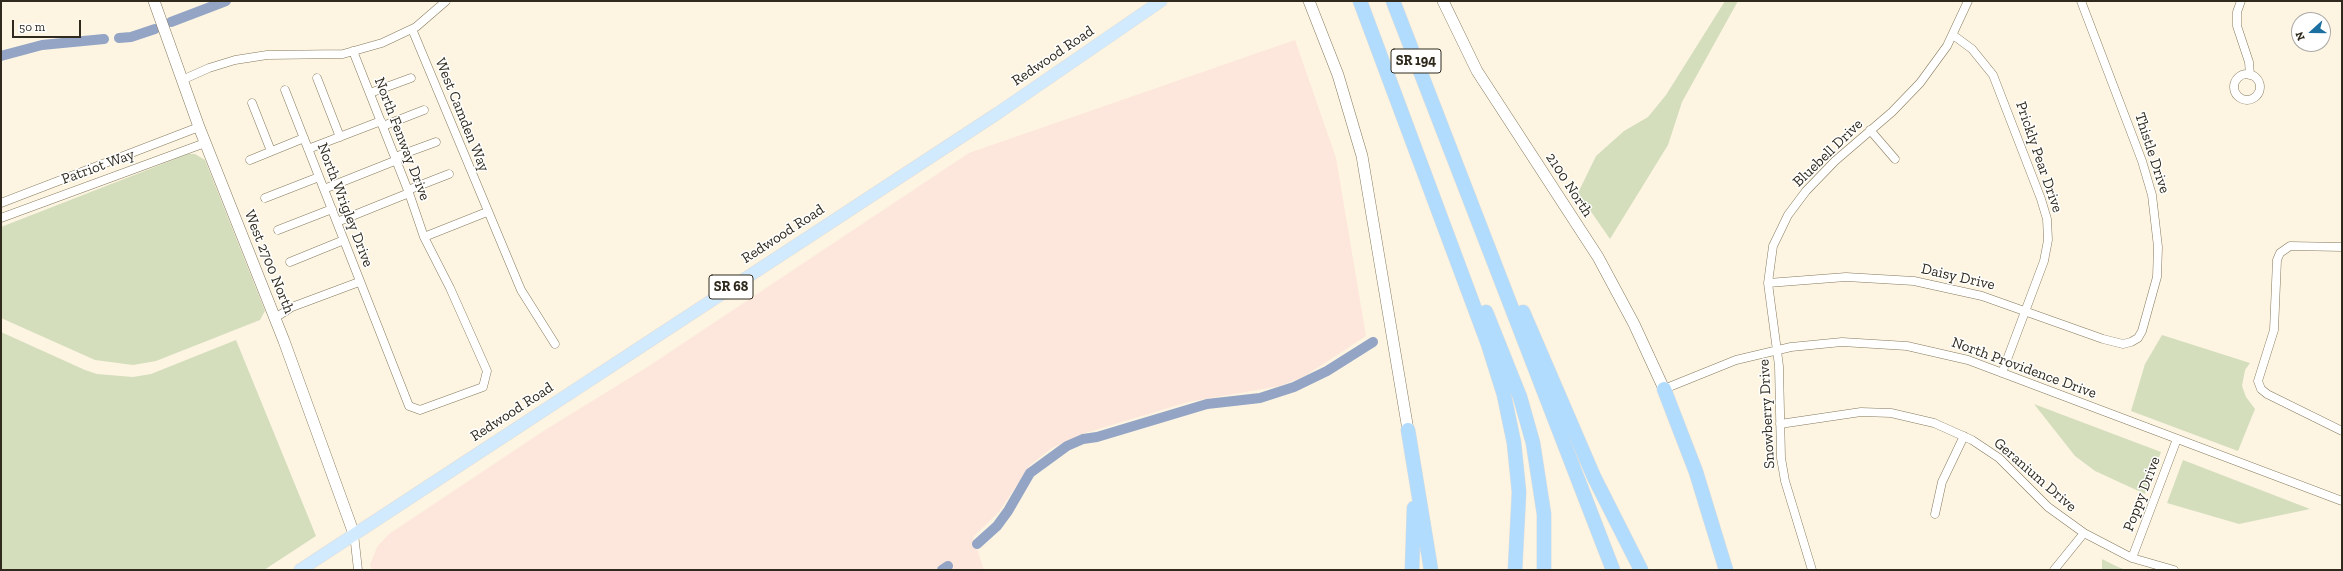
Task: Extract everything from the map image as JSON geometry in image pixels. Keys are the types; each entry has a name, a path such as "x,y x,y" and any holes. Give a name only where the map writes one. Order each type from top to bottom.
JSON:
{"highway":[{"name":"SR 194","path":"1360,1 1399,103"},
{"name":"SR 194","path":"1393,1 1439,121"},
{"path":"1399,103 1488,344 1504,395 1514,443 1519,492 1518,542 1515,570"},
{"path":"1399,103 1520,397 1533,443 1541,490 1544,570"},
{"path":"1439,121 1612,570"},
{"path":"1439,121 1585,458 1641,570"},
{"path":"1664,389 1693,466 1726,570"},
{"path":"1408,430 1414,494 1412,570"},
{"path":"1408,430 1431,570"}],"main road":[{"name":"West 2700 North","path":"154,1 205,143 275,318 354,534"},
{"name":"Redwood Road","path":"300,570 991,117 1161,1"},
{"path":"1309,1 1340,82 1362,156 1408,430"},
{"name":"2100 North","path":"1443,1 1464,47 1480,77 1598,257 1634,324 1664,389"}],"street":[{"path":"182,80 209,68 235,60 267,55 343,54 382,43 412,30 446,1"},
{"name":"Bluebell Drive","path":"1778,349 1768,283 1773,246 1788,215 1819,177 1892,112 1920,83 1953,35 1968,1"},
{"name":"Thistle Drive","path":"2081,1 2142,161 2154,204 2158,247 2157,277 2142,331 2135,340"},
{"path":"2241,1 2237,12 2237,26 2249,62 2250,75"},
{"name":"West Camden Way","path":"412,30 521,290 555,344"},
{"name":"Prickly Pear Drive","path":"1953,35 1976,53 1993,75 2045,209 2048,229 2046,250 2002,373"},
{"name":"North Fenway Drive","path":"353,51 409,191 424,237 450,288 487,371 483,387 420,410 409,406 359,282"},
{"path":"317,78 340,137"},
{"path":"370,94 411,78"},
{"name":"North Wrigley Drive","path":"285,90 359,282"},
{"path":"252,103 271,151"},
{"path":"308,149 424,110"},
{"name":"Patriot Way","path":"1,203 199,127"},
{"path":"1870,130 1895,158"},
{"path":"250,160 304,138"},
{"path":"324,189 436,142"},
{"name":"Patriot Way","path":"1,218 205,143"},
{"path":"337,222 449,174"},
{"path":"265,198 319,177"},
{"path":"278,230 332,209"},
{"path":"424,237 487,212"},
{"path":"290,262 344,240"},
{"path":"2342,247 2294,246 2283,250 2277,260 2274,330 2258,376 2259,385 2267,394 2342,431"},
{"name":"Daisy Drive","path":"1768,283 1846,276 1899,279 1959,290 2025,311 2103,339 2123,344 2135,340"},
{"path":"275,318 292,307 359,282"},
{"name":"North Providence Drive","path":"1664,389 1716,367 1778,349 1842,342 1886,344 1948,354 2342,501"},
{"name":"Snowberry Drive","path":"1778,349 1783,471 1812,570"},
{"name":"Geranium Drive","path":"1780,424 1846,413 1883,413 1922,419 1964,436 1999,458 2048,507 2084,533 2132,558 2174,570"},
{"path":"1935,514 1942,482 1964,436"},
{"name":"Poppy Drive","path":"2132,558 2177,439"},
{"path":"2054,570 2084,533"},
{"path":"354,534 358,570"}],"shaded area":[{"path":"1295,40 1336,158 1366,336 1305,376 1280,386 1188,402 1085,433 1052,448 1030,465 999,512 973,537 984,570 372,570 370,565 377,547 389,534 542,432 649,366 969,153"}],"green space":[{"path":"1725,1 1738,1 1682,102 1668,145 1610,239 1578,193 1596,156 1624,131 1648,117 1666,95"},
{"path":"188,154 195,154 205,160 265,311 260,320 156,361 133,365 95,360 1,318 1,227"},
{"path":"1,332 85,370 97,374 133,377 151,374 236,340 316,536 264,570 1,570"},
{"path":"2162,335 2250,363 2245,370 2242,386 2246,397 2255,409 2238,451 2131,411 2145,364"},
{"path":"2034,404 2161,452 2145,494 2095,471 2075,456"},
{"path":"2183,460 2310,509 2239,524 2167,503"},
{"path":"2102,559 2118,567 2126,570 2102,570"}],"waterway":[{"path":"171,22 226,1"},
{"path":"119,38 131,37 155,29"},
{"path":"1,56 42,45 104,39"},
{"path":"977,544 997,526 1008,511 1030,473 1067,446 1083,439 1097,437 1207,404 1260,398 1294,387 1327,371 1373,342"},
{"path":"942,570 948,566"}]}
